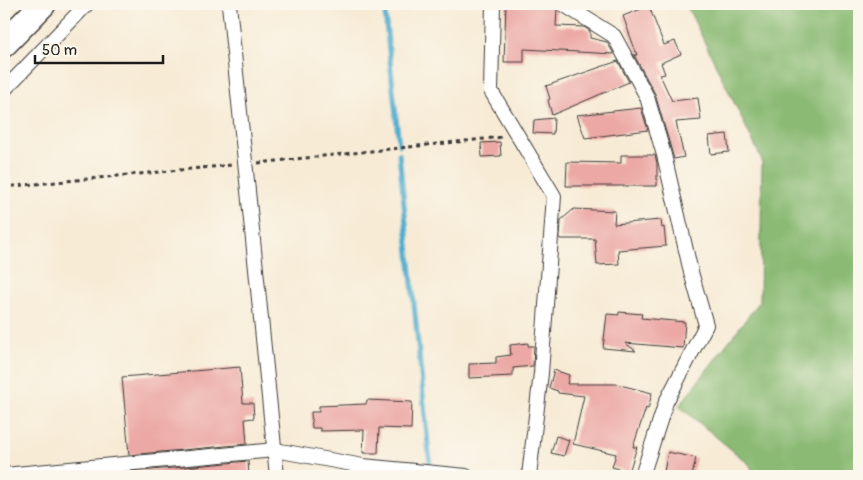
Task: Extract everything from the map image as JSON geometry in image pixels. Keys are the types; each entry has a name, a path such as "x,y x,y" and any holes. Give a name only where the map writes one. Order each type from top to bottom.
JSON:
{"highway":[{"path":"4,44 43,4"}],"street":[{"path":"4,90 87,4"},
{"path":"229,4 277,476"},
{"path":"493,4 491,91 554,196 541,374 529,476"},
{"path":"563,4 614,36 647,97 664,155 691,272 706,325 666,402 642,476"},
{"path":"4,475 275,450 363,466 466,476"}],"green space":[{"path":"686,4 859,4 859,476 754,476 750,465 679,406 760,301 762,160"}],"building":[{"path":"506,4 554,4 557,10 556,26 584,27 590,31 590,38 607,42 614,54 524,49 524,62 504,62"},
{"path":"649,6 664,45 675,41 681,54 661,63 665,74 660,75 672,101 698,98 701,120 676,122 684,157 674,159 655,94 634,55 637,55 623,16"},
{"path":"618,61 629,82 552,115 546,86"},
{"path":"641,108 648,130 585,138 577,115"},
{"path":"554,118 553,134 533,133 534,120"},
{"path":"727,134 729,152 711,154 709,136"},
{"path":"500,142 501,156 482,157 481,143"},
{"path":"621,155 655,155 657,186 566,186 567,162 621,163"},
{"path":"574,209 615,211 614,224 661,220 662,228 664,227 666,246 618,250 619,264 597,265 595,239 560,239 561,220"},
{"path":"619,312 642,314 641,318 685,322 683,348 625,343 636,351 603,348 607,314 619,315"},
{"path":"528,343 528,346 534,346 533,366 513,368 513,376 469,378 469,364 496,363 496,357 511,355 510,345"},
{"path":"240,367 243,403 253,403 254,418 245,419 247,444 129,455 122,377"},
{"path":"554,370 569,375 567,384 616,384 652,393 648,409 646,408 633,447 637,447 629,472 612,467 616,454 573,444 584,396 558,393 558,391 549,388"},
{"path":"367,400 412,402 411,429 379,428 378,453 363,453 364,430 320,431 320,428 312,428 311,412 319,412 319,406 366,404"},
{"path":"556,436 569,440 564,456 551,453"},
{"path":"668,452 696,458 692,476 663,476"},
{"path":"248,461 249,476 131,476 131,472"}],"waterway":[{"path":"384,4 399,145"},
{"path":"399,154 430,464"}]}
